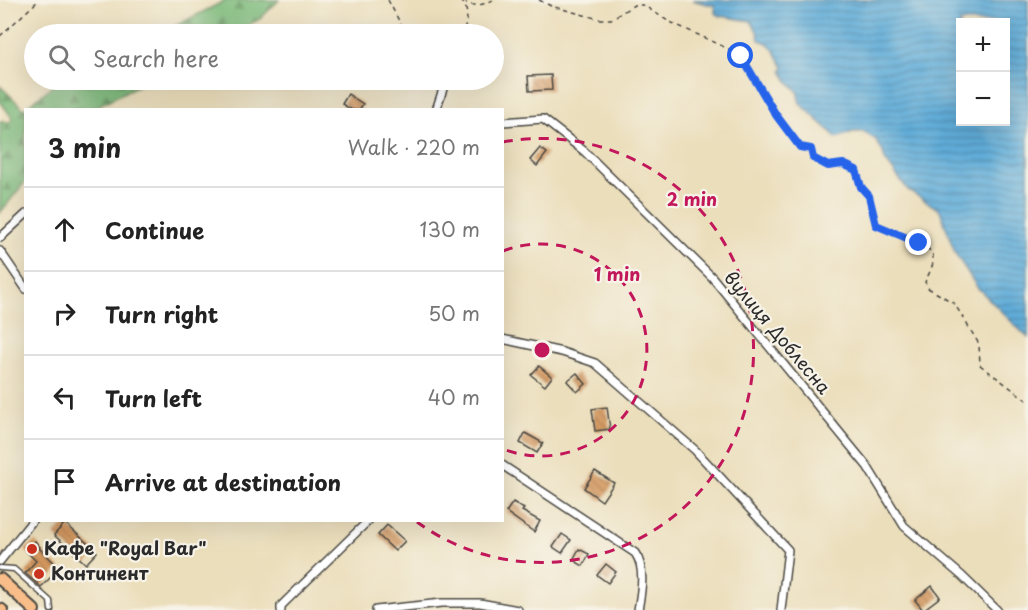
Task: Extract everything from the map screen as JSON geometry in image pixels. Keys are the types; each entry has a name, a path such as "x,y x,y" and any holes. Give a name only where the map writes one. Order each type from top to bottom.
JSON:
{"main road":[{"path":"0,579 34,610"}],"street":[{"path":"437,108 443,90"},
{"name":"вулиця Доблесна","path":"504,122 543,119 593,159 712,277 867,466 904,526 997,610"},
{"path":"0,238 24,216"},
{"path":"0,251 24,287"},
{"path":"504,339 562,352 595,363 695,450 788,550 781,610"},
{"path":"504,466 635,553 639,558 642,571 638,610"},
{"path":"0,561 31,522"},
{"path":"282,610 286,601 367,522"},
{"path":"376,610 442,603 480,603 518,610"}],"lane":[{"path":"0,568 14,569 50,601 51,610"}],"path":[{"path":"0,36 39,0"},
{"path":"388,0 400,24"},
{"path":"462,0 469,5 482,5 493,0"},
{"path":"462,0 468,17 466,24"},
{"path":"539,0 551,6 599,20 611,19 634,5 643,5 668,21 741,56 776,115 800,147 811,149 813,158 828,166 843,164 856,170 861,187 869,196 876,225 919,243 932,252 934,258 925,282 928,288 954,303 979,344 980,365 1028,401"}],"green space":[{"path":"226,0 279,0 260,19 250,24 179,24"},
{"path":"0,86 24,109 24,183 0,213 0,121 8,123 13,119 0,101"},
{"path":"48,90 129,90 94,108 25,108"}],"water":[{"path":"692,0 1028,0 1028,338 977,287 955,253 940,210 908,190 885,160 875,139 863,132 853,132 837,138 800,103 798,92 782,71 784,67 777,54 768,44 759,40 751,21 715,13 715,6"}],"building":[{"path":"551,75 552,90 529,91 528,76"},
{"path":"348,94 363,104 360,108 349,108 342,104"},
{"path":"540,148 547,153 537,166 530,160"},
{"path":"539,366 552,377 545,386 531,375"},
{"path":"577,373 586,384 577,392 567,381"},
{"path":"607,407 610,429 595,431 592,409"},
{"path":"525,433 543,443 537,453 520,443"},
{"path":"595,471 614,483 602,501 584,488"},
{"path":"513,502 524,509 522,511 540,521 534,532 506,512"},
{"path":"65,523 97,552 86,564 54,535"},
{"path":"387,525 405,541 395,551 378,535"},
{"path":"562,534 571,540 562,553 553,547"},
{"path":"35,541 39,548 60,568 41,587 25,573 36,561 25,550"},
{"path":"579,549 589,554 583,566 573,560"},
{"path":"606,564 616,572 608,583 597,575"},
{"path":"932,586 940,597 923,610 915,600"}],"place":[{"name":"Кафе \"Royal Bar\"","path":"32,549"},
{"name":"Континент","path":"39,574"}],"route":[{"path":"741,56 776,115 800,147 811,149 813,158 828,166 843,164 856,170 861,187 869,196 876,225 919,243"}]}
